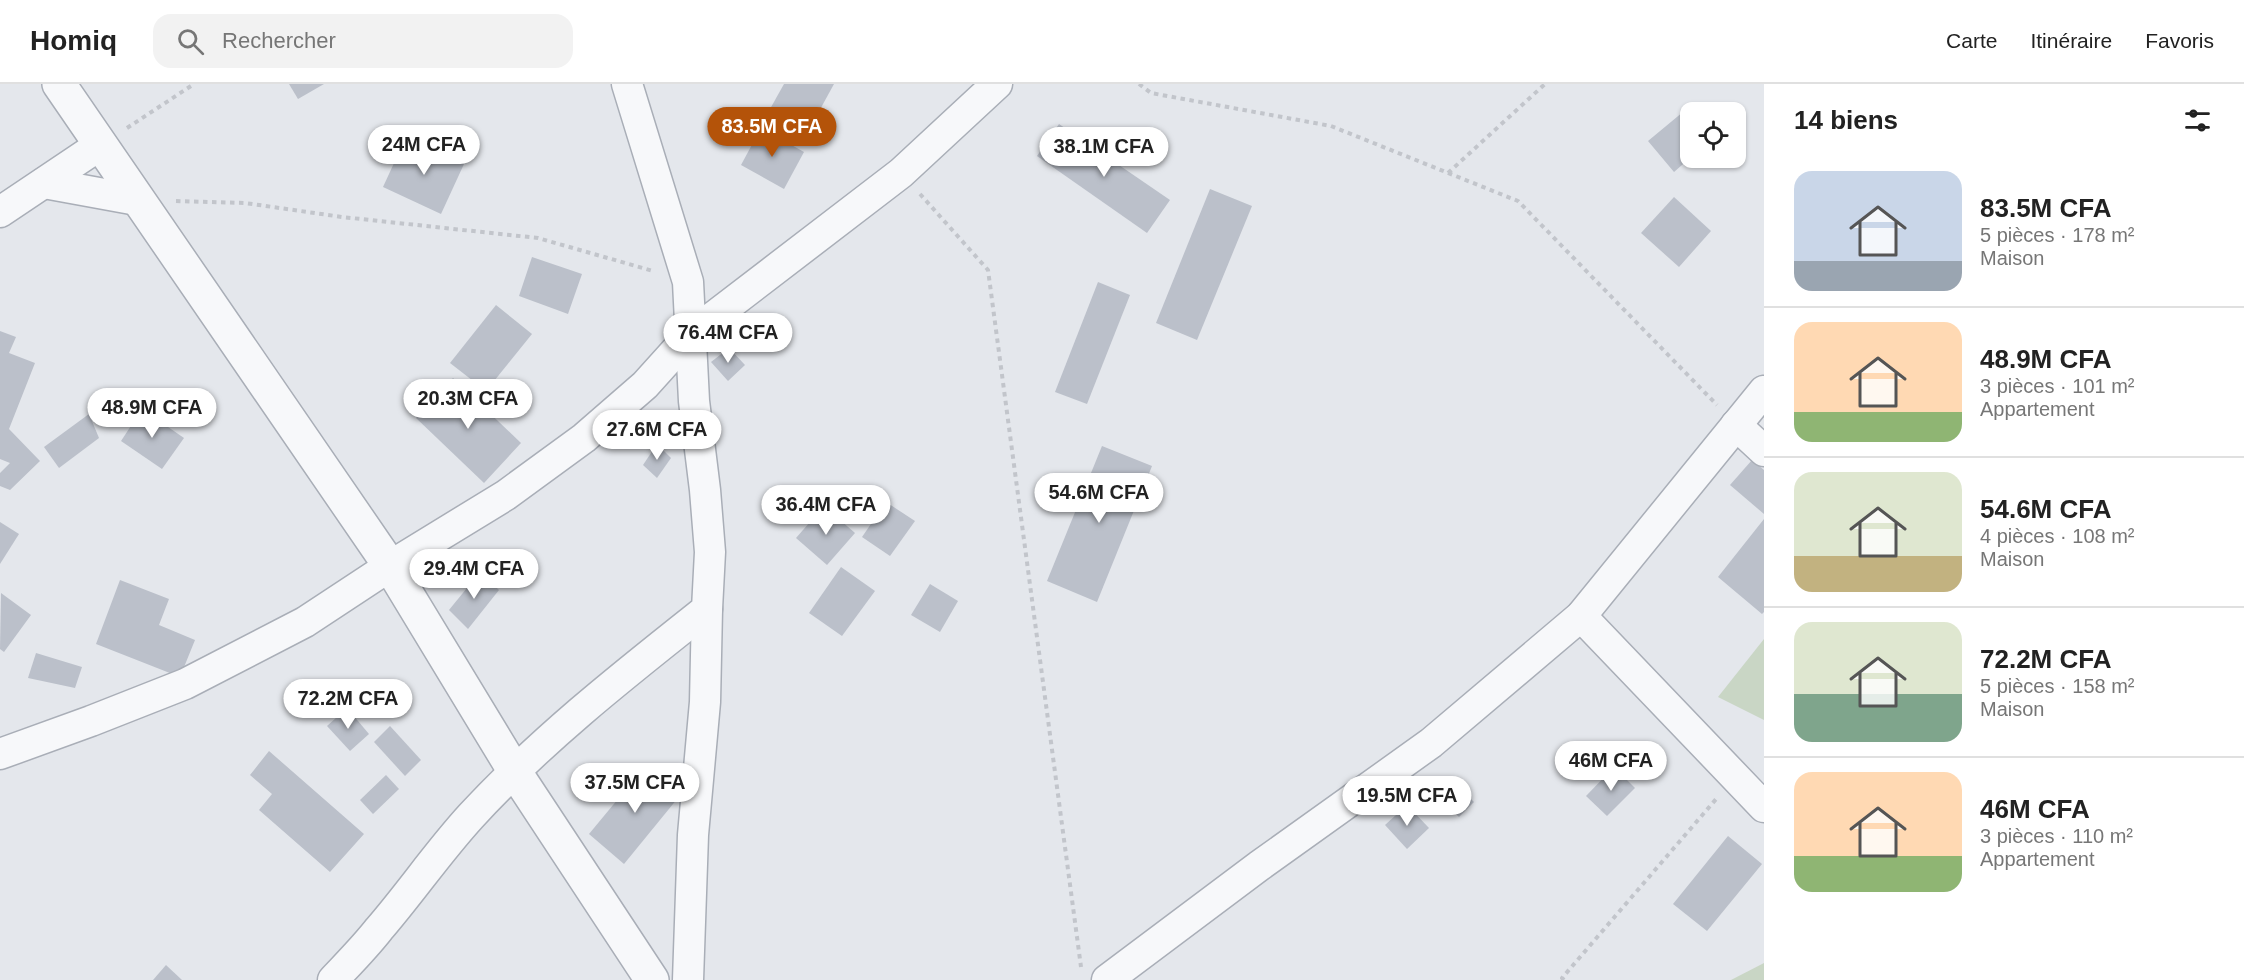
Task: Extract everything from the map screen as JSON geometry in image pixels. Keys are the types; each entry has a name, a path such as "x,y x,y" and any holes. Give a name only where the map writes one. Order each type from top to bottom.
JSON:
{"street":[{"path":"59,84 390,566 515,772 652,980"},
{"path":"627,84 688,282 694,401 710,552 705,702 693,835 688,980"},
{"path":"0,754 91,722 185,684 305,622 390,566 506,495 584,438 645,385 691,334 901,173 997,84"},
{"path":"0,212 100,145"},
{"path":"44,183 137,200"},
{"path":"1094,974 1259,866 1431,742 1581,616 1764,391"},
{"path":"1736,425 1764,451"},
{"path":"333,980 380,929 423,873 471,817 515,772 619,679 707,609"},
{"path":"1581,616 1764,807"}],"path":[{"path":"100,145 194,84"},
{"path":"1139,84 1151,93 1331,126 1518,201 1736,425"},
{"path":"1448,173 1545,84"},
{"path":"901,173 988,270 1094,974"},
{"path":"137,200 245,203 342,217 538,238 610,257 688,282"},
{"path":"1564,980 1562,978 1736,777"}],"green space":[{"path":"1764,639 1764,720 1718,697"},
{"path":"1764,963 1764,980 1731,980"}],"building":[{"path":"289,84 324,84 298,99"},
{"path":"784,84 834,84 800,146 761,125"},
{"path":"1680,114 1680,167 1674,172 1648,141"},
{"path":"1059,124 1170,200 1147,233 1037,156"},
{"path":"761,128 804,152 784,189 741,165"},
{"path":"406,137 464,164 441,214 383,187"},
{"path":"1210,189 1252,206 1197,340 1156,323"},
{"path":"1674,197 1711,231 1679,267 1641,233"},
{"path":"532,257 582,274 568,314 519,296"},
{"path":"1098,282 1130,295 1087,404 1055,392"},
{"path":"496,305 532,334 486,391 450,363"},
{"path":"0,331 16,337 9,353 35,363 9,429 40,461 10,490 0,486 0,473 10,463 0,459"},
{"path":"729,348 745,365 728,381 711,362"},
{"path":"453,378 521,443 484,483 416,418"},
{"path":"142,409 184,438 162,469 121,441"},
{"path":"89,414 99,438 59,468 44,447"},
{"path":"657,444 671,458 657,478 643,465"},
{"path":"1102,446 1152,466 1097,602 1047,581"},
{"path":"1752,460 1764,470 1764,514 1730,485"},
{"path":"886,502 915,521 890,556 862,537"},
{"path":"824,506 855,533 827,565 796,538"},
{"path":"1764,519 1764,612 1762,614 1718,577"},
{"path":"0,522 19,534 0,564"},
{"path":"841,567 875,591 842,636 809,613"},
{"path":"480,572 499,590 468,629 449,610"},
{"path":"120,580 169,599 159,625 195,640 180,677 96,644"},
{"path":"930,584 958,601 940,632 911,615"},
{"path":"1,593 31,615 4,652 0,649"},
{"path":"36,653 82,667 75,688 28,678"},
{"path":"347,708 369,734 350,751 327,726"},
{"path":"390,726 421,760 405,776 374,742"},
{"path":"269,751 364,834 330,872 259,810 272,794 250,775"},
{"path":"647,764 682,793 624,864 589,834"},
{"path":"1614,767 1635,788 1607,816 1586,796"},
{"path":"386,775 399,789 373,814 360,800"},
{"path":"1458,787 1474,802 1459,817 1443,802"},
{"path":"1407,805 1429,828 1407,849 1385,825"},
{"path":"1728,836 1762,864 1707,931 1673,904"},
{"path":"166,965 182,980 153,980"}]}
